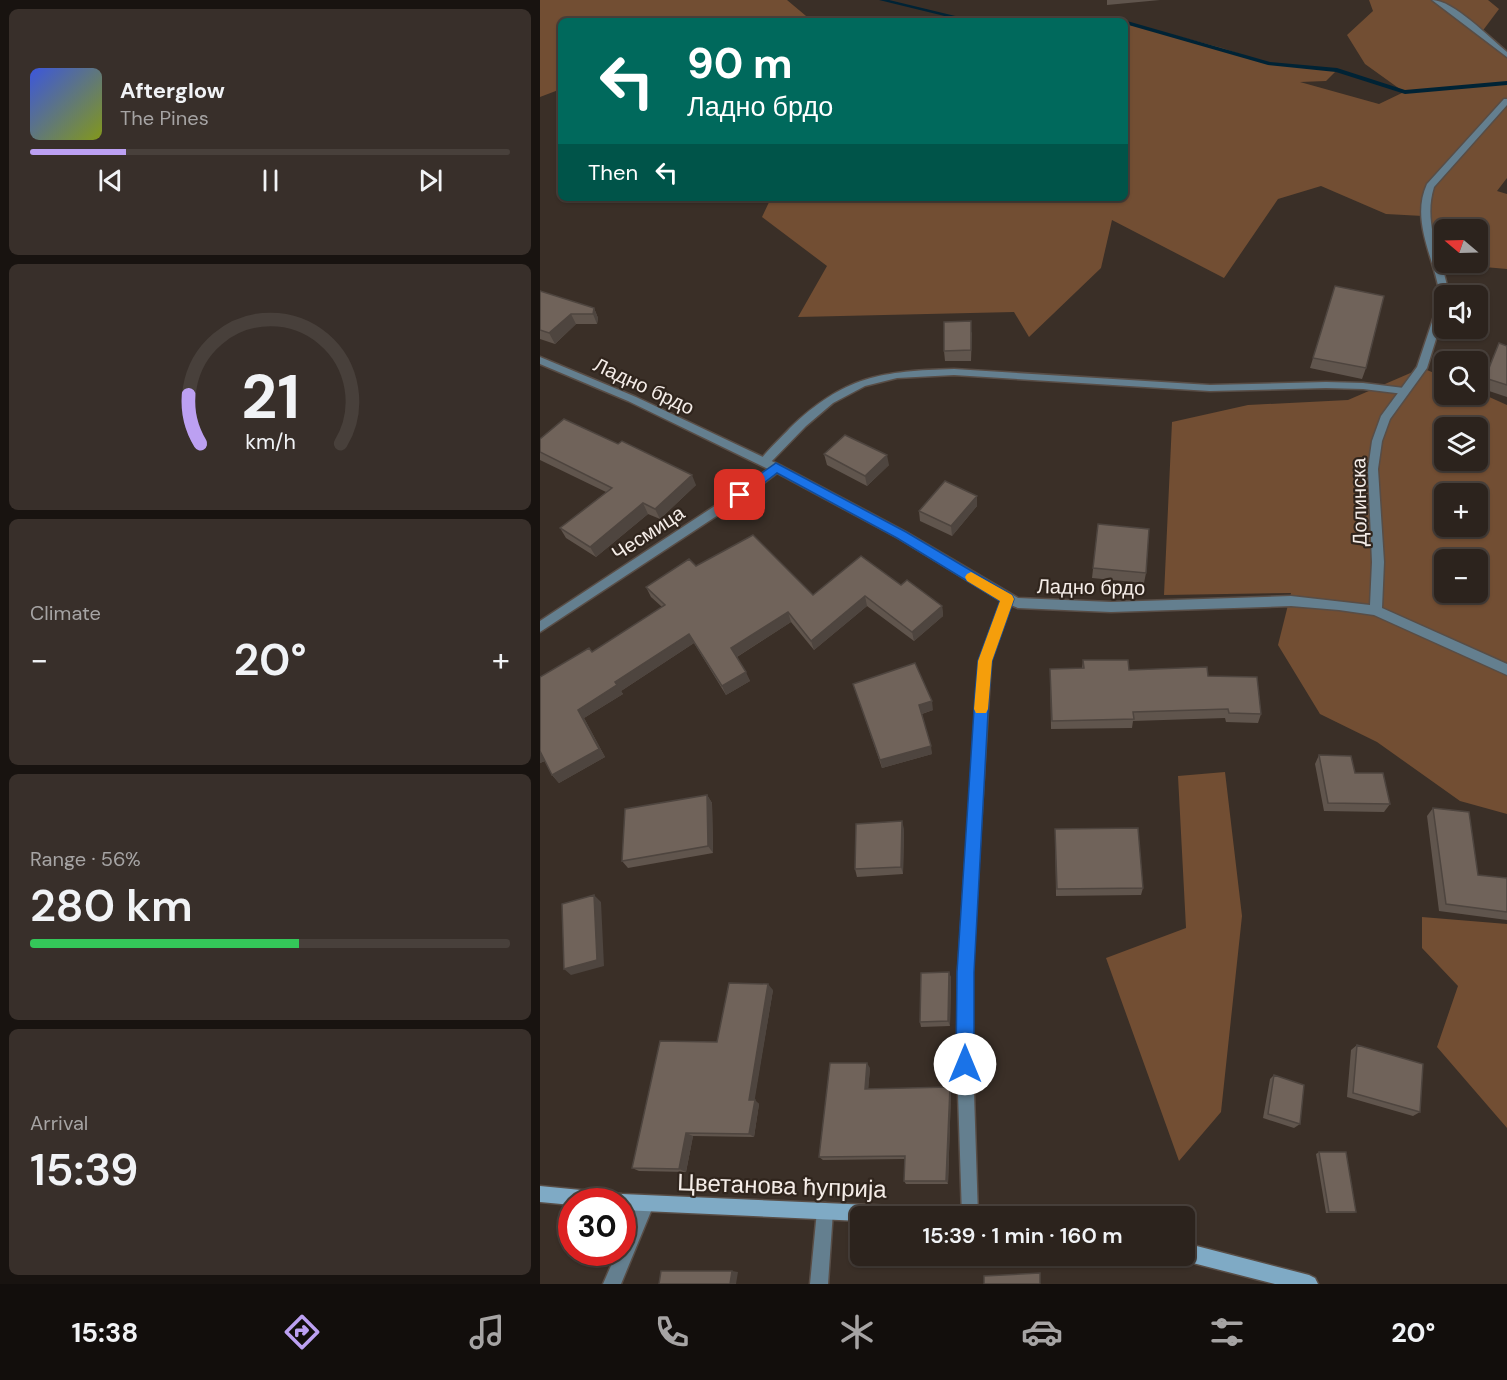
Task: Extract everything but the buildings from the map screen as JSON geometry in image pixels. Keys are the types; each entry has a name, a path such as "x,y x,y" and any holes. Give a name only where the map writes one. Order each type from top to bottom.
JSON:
{"street":[{"path":"1435,0 1458,15 1507,55"},
{"path":"1443,285 1439,263 1423,216 1424,200 1430,186 1507,101"},
{"name":"Долинска","path":"1376,611 1378,562 1373,469 1377,441 1385,418 1422,368 1434,331"},
{"name":"Ладно брдо","path":"540,360 632,399 776,468 902,535 1007,599 1033,605 1111,607 1291,601 1376,611 1507,670"},
{"path":"764,462 831,398 878,378 912,374 954,372 1210,388 1335,385 1404,391"},
{"name":"Чесмица","path":"540,627 762,480 776,468"},
{"path":"970,1206 965,1064 965,972 982,694 985,661 1007,599"},
{"name":"Цветанова ћуприја","path":"540,1194 558,1196"},
{"name":"Цветанова ћуприја","path":"636,1203 850,1212"},
{"path":"612,1284 646,1204"},
{"path":"819,1284 825,1211"},
{"path":"1195,1255 1309,1284"}],"shaded area":[{"path":"540,0 787,0 808,18 558,18 558,90 540,97"},
{"path":"1369,0 1488,0 1499,9 1481,33 1500,49 1507,51 1507,178 1497,191 1507,194 1507,269 1488,267 1488,219 1434,219 1434,248 1423,216 1386,214 1321,186 1278,199 1224,278 1112,220 1101,268 1029,337 1014,312 798,317 827,266 762,217 770,201 1128,201 1128,23 1222,48 1270,64 1337,70 1326,81 1300,82 1379,104 1404,92 1365,64 1347,35 1373,11"},
{"path":"1422,368 1434,373 1434,405 1488,405 1488,396 1507,405 1507,814 1460,801 1377,742 1320,714 1278,645 1291,593 1164,595 1172,422 1248,405 1348,400"},
{"path":"1225,772 1242,916 1221,1112 1179,1161 1106,958 1186,928 1178,776"},
{"path":"1422,917 1507,924 1507,1128 1437,1047 1458,986 1422,948"}],"waterway":[{"path":"882,0 960,18"},
{"path":"1128,23 1270,64 1337,70 1405,92 1507,83"}],"slow traffic":[{"path":"971,577 1007,599 985,661 981,709"}],"route":[{"path":"740,495 776,468 902,535 1007,599 985,661 982,694 965,972 965,1064"}]}
